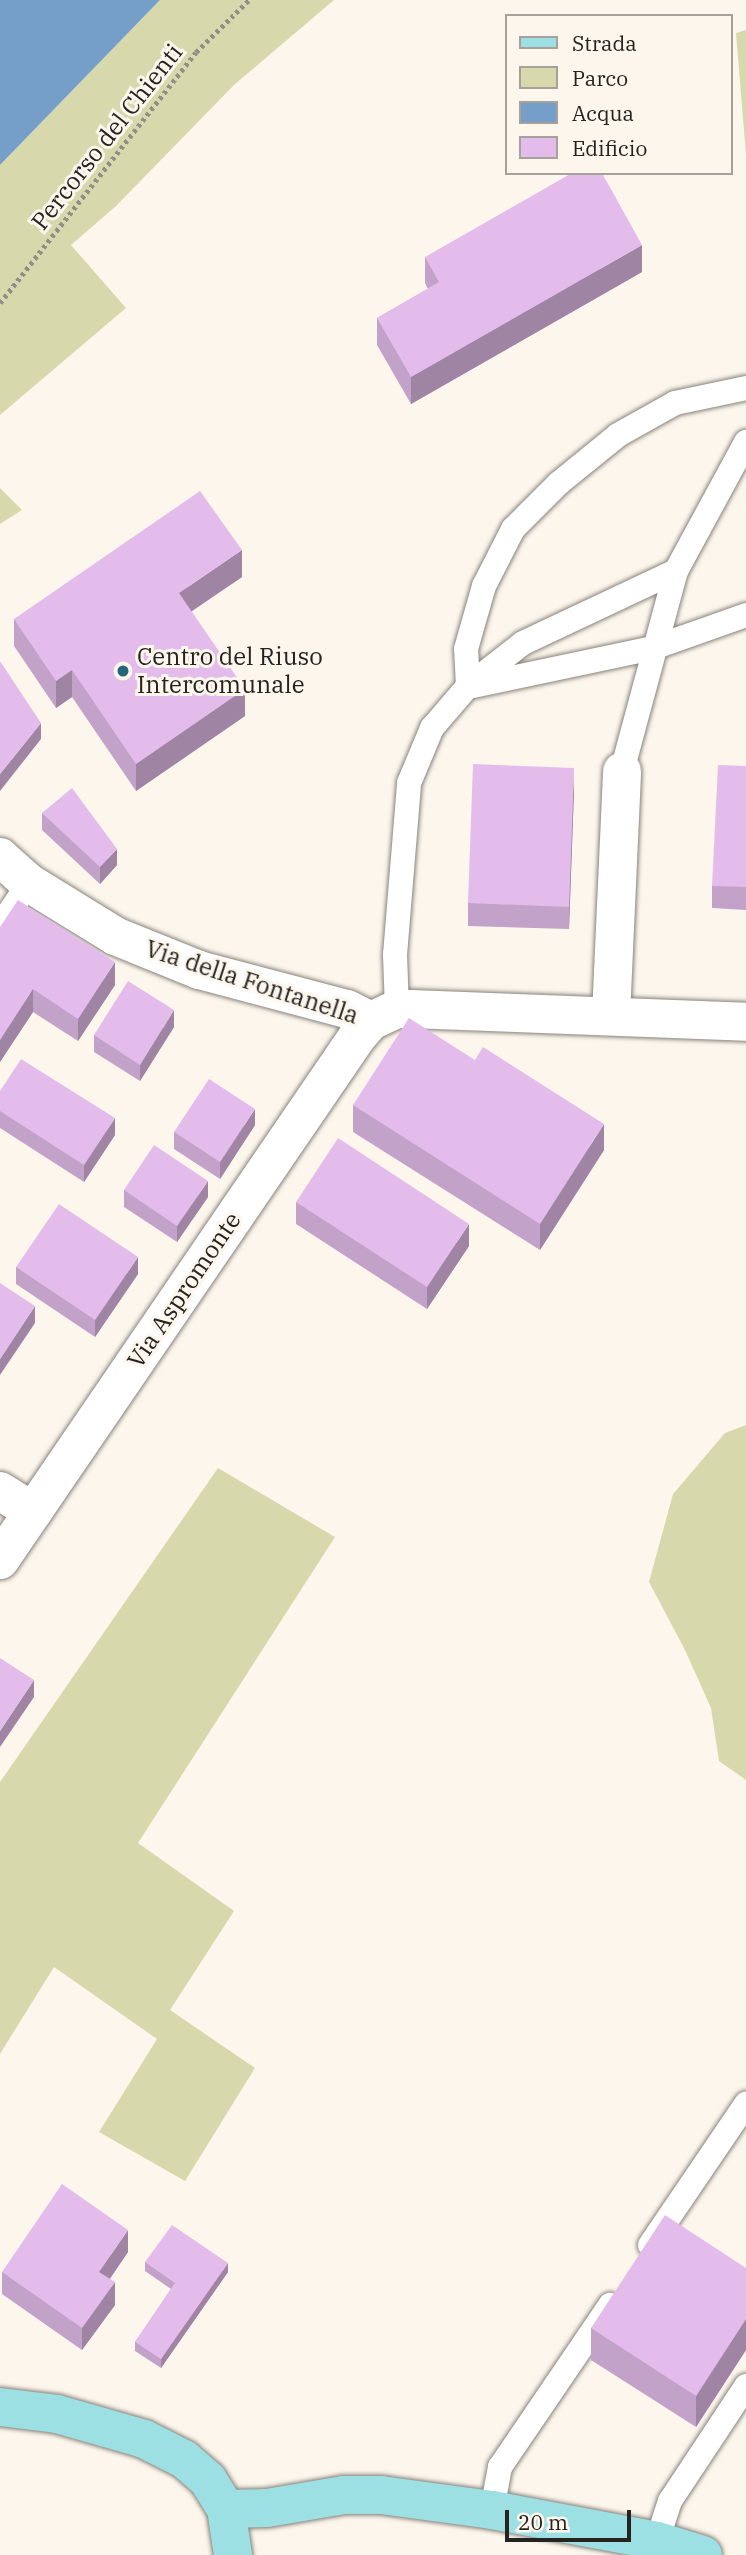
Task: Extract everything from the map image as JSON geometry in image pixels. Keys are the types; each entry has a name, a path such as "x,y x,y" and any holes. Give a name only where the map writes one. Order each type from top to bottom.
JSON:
{"main road":[{"path":"0,2407 57,2414 144,2439 184,2459 208,2480 226,2509 233,2555"},
{"path":"226,2509 267,2508 344,2495 381,2495 492,2510 657,2541 704,2555"}],"street":[{"path":"611,1016 622,771"},
{"name":"Via della Fontanella","path":"0,857 29,883 116,936 237,982 347,1009 384,1015 611,1016 746,1022"},
{"name":"Via Aspromonte","path":"0,1560 357,1037 384,1015"},
{"path":"0,1491 33,1512"}],"lane":[{"path":"468,687 466,649 484,586 513,529 559,483 618,435 675,403 746,388"},
{"path":"622,771 653,648 676,571 746,442"},
{"path":"384,1015 395,955 409,783 432,728 468,687 523,643 676,571"},
{"path":"468,687 653,648 746,615"},
{"path":"0,926 29,883"},
{"path":"637,2265 746,2104"},
{"path":"492,2510 500,2467 622,2288"},
{"path":"657,2541 670,2501 746,2386"}],"path":[{"name":"Percorso del Chienti","path":"0,303 196,52 249,0"}],"green space":[{"path":"160,0 334,0 234,85 116,206 71,245 126,308 0,415 0,165"},
{"path":"746,30 746,155 736,33"},
{"path":"0,488 22,510 0,524"},
{"path":"746,1425 746,1780 719,1761 711,1708 685,1650 649,1582 673,1494 725,1433"},
{"path":"218,1468 335,1537 138,1843 234,1911 170,2010 255,2068 185,2181 99,2132 157,2039 54,1967 0,2054 0,1782"}],"water":[{"path":"0,0 160,0 0,165"}],"building":[{"path":"568,175 603,175 642,245 411,377 377,318 439,282 425,257"},
{"name":"Centro del Riuso Intercomunale","path":"200,491 242,550 179,593 245,689 136,764 72,670 56,681 14,619"},
{"path":"0,661 41,723 0,774"},
{"path":"473,764 574,768 569,907 468,903"},
{"path":"718,765 746,766 746,887 712,886"},
{"path":"72,788 117,849 100,867 42,813"},
{"path":"18,900 115,962 78,1019 33,989 0,1040 0,927"},
{"path":"128,981 174,1010 140,1065 94,1035"},
{"path":"409,1018 475,1060 483,1047 604,1124 540,1224 353,1105"},
{"path":"21,1059 115,1118 84,1165 0,1111 0,1091"},
{"path":"209,1079 255,1109 220,1162 174,1132"},
{"path":"338,1138 469,1224 427,1287 296,1202"},
{"path":"154,1145 208,1181 177,1226 124,1190"},
{"path":"59,1204 138,1257 95,1320 16,1267"},
{"path":"0,1283 35,1306 0,1359"},
{"path":"0,1658 34,1680 0,1731"},
{"path":"62,2184 128,2230 99,2272 115,2282 82,2328 2,2272"},
{"path":"665,2215 746,2268 746,2319 696,2396 591,2328"},
{"path":"172,2225 228,2263 161,2359 135,2342 175,2283 145,2262"}],"place":[{"name":"Centro del Riuso Intercomunale","path":"123,671"}]}
